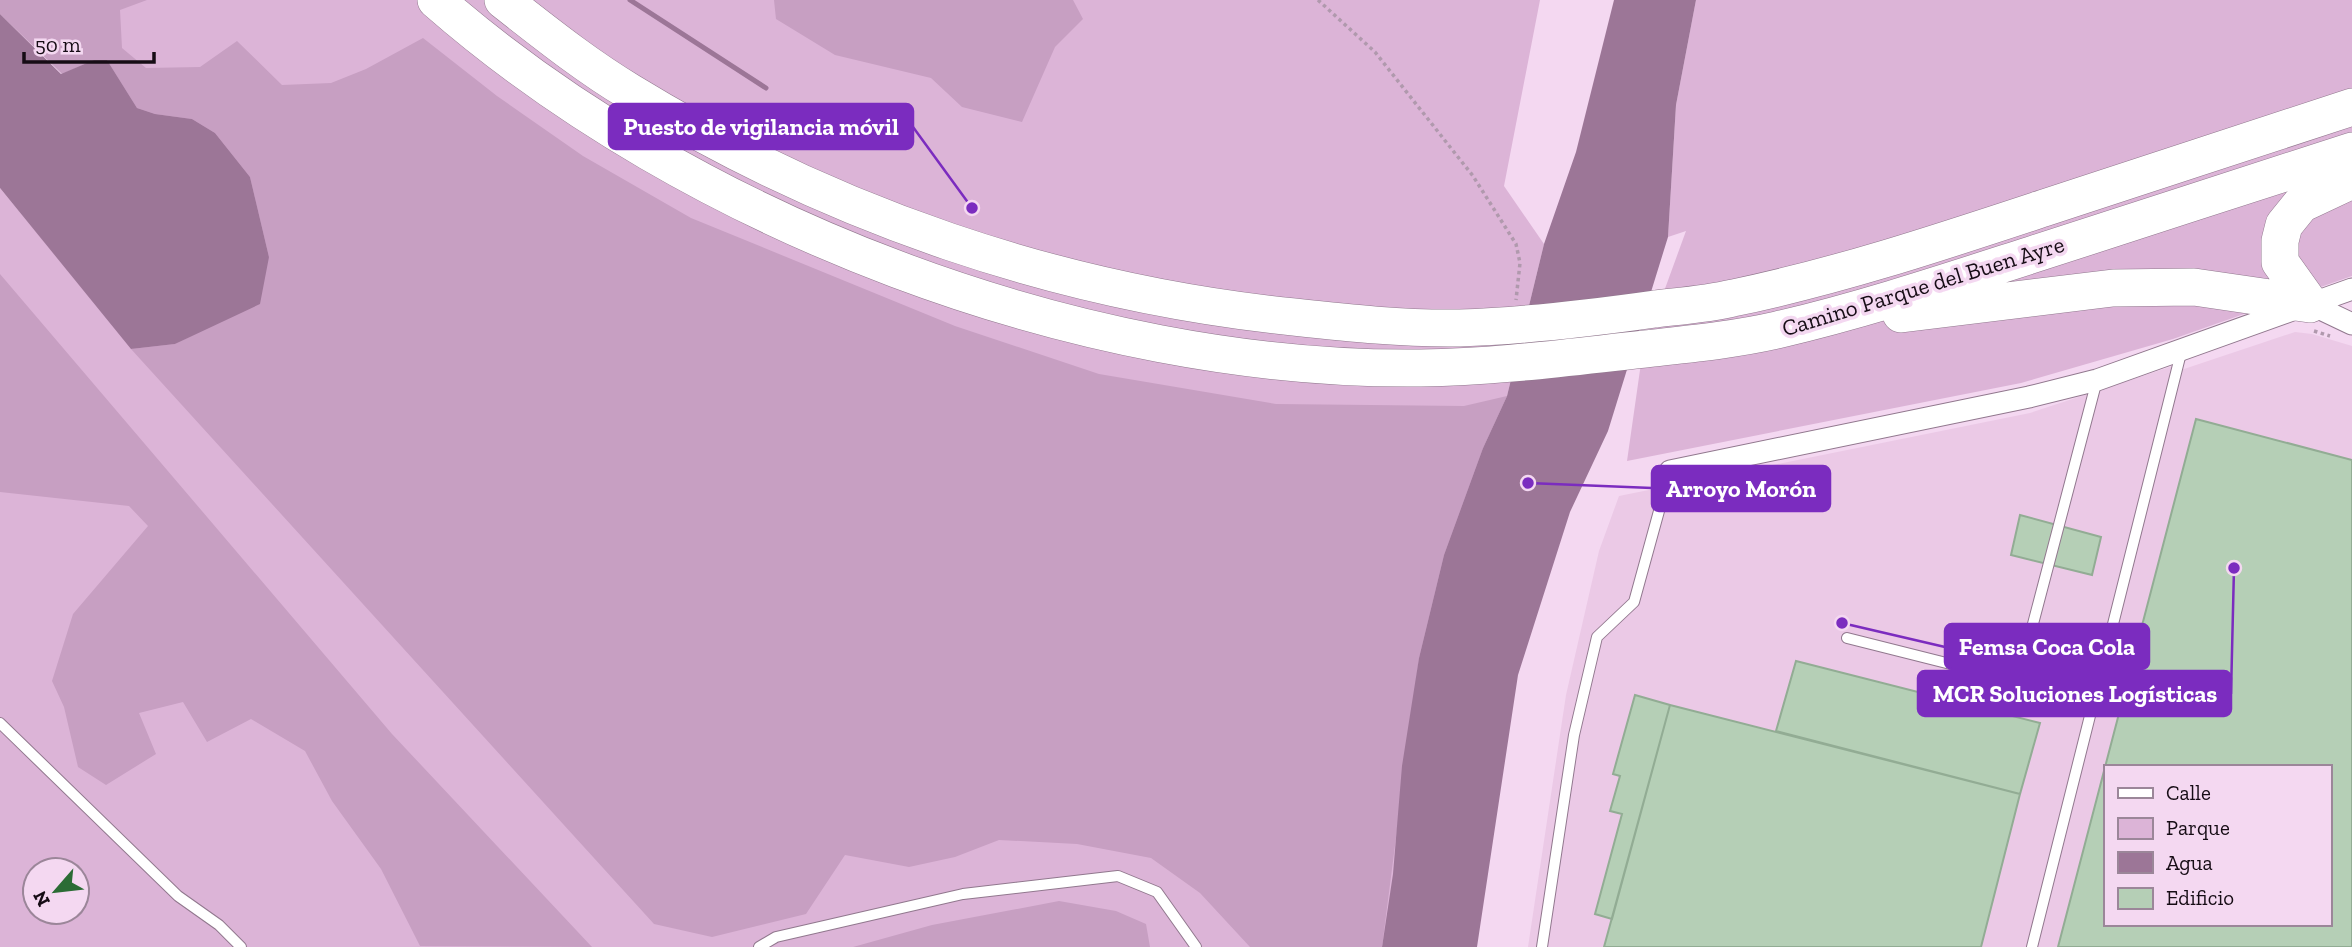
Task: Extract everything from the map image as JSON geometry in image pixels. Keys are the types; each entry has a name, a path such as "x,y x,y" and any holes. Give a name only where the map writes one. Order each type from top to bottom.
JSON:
{"highway":[{"name":"Camino Parque del Buen Ayre","path":"436,0 533,78 605,127 683,174 800,229 911,275 1014,308 1154,342 1325,364 1418,368 1509,365 1704,343 1774,331 1882,303 2352,150"},
{"name":"Camino Parque del Buen Ayre","path":"503,0 626,90 705,135 855,205 1023,267 1136,295 1253,313 1374,326 1458,328 1520,325 1730,299 1898,257 2352,107"},
{"path":"2309,316 2280,262 2280,241 2284,226 2301,204 2352,180"},
{"path":"1774,331 2113,288 2194,287 2309,316"}],"street":[{"path":"1670,471 2029,397 2097,380 2182,349 2309,316 2352,289"},
{"path":"2309,316 2346,332"}],"lane":[{"path":"2032,947 2182,349"},
{"path":"1847,638 2018,681 2097,380"},
{"path":"1542,947 1574,734 1597,637 1634,603 1670,471"},
{"path":"0,723 178,896 219,925 241,947"},
{"path":"759,947 776,937 963,894 1118,876 1157,892 1196,947"}],"path":[{"path":"1318,0 1376,52 1473,176 1517,244 1520,263 1516,296 1520,325"},
{"path":"2309,316 2346,332"}],"shaded area":[{"path":"0,0 147,0 120,10 122,48 146,68 200,67 237,41 282,85 331,83 366,69 423,38 497,96 583,156 691,218 955,326 1099,374 1276,404 1464,406 1507,396 1483,448 1444,555 1419,658 1382,947 1250,947 1200,893 1151,858 1077,844 999,840 955,857 909,867 845,855 806,914 712,937 654,924 131,349 175,344 210,326 269,257 250,177 215,133 192,119 155,114 137,108 107,60 94,60 62,74 0,14"},
{"path":"774,0 1073,0 1083,19 1055,47 1022,122 962,107 931,78 835,55 776,19"},
{"path":"0,274 392,734 592,947 420,946 381,869 332,801 305,751 251,719 207,742 183,702 139,713 156,754 106,785 78,767 64,707 52,681 73,614 148,526 129,506 0,492"},
{"path":"2295,332 2312,334 2352,346 2352,947 1528,947 1566,695 1599,551 1619,496 2030,413 2176,365 2184,369"},
{"path":"1059,901 1116,911 1146,924 1150,947 853,947 932,925"}],"green space":[{"path":"0,0 1540,0 1504,186 1544,244 1507,396 1483,448 1382,947 0,947 0,188 132,349 269,257 0,14"},
{"path":"1696,0 2352,0 2352,276 2173,339 2021,383 1627,461 1643,349 1686,231 1668,237 1676,105"}],"water":[{"path":"1614,0 1696,0 1676,105 1668,237 1608,431 1570,512 1518,675 1477,947 1382,947 1393,874 1402,766 1419,658 1444,555 1483,448 1507,396 1544,244 1576,152"},
{"path":"0,14 61,74 94,60 107,60 137,108 155,114 192,119 215,133 250,177 269,257 260,304 175,344 131,349 0,188"}],"building":[{"path":"2196,419 2352,460 2352,947 2058,947 2104,771 2104,926 2331,926 2331,765 2106,765"},
{"path":"2020,515 2101,537 2092,575 2011,555"},
{"path":"1796,661 2040,723 2020,794 1776,731"},
{"path":"1635,695 1670,705 1612,919 1595,914 1622,814 1610,811 1620,776 1613,774"},
{"path":"1670,705 2020,794 1981,947 1604,947"}],"waterway":[{"path":"630,0 766,88"}],"place":[{"name":"Puesto de vigilancia móvil","path":"972,208"},
{"name":"Arroyo Morón","path":"1528,483"},
{"name":"MCR Soluciones Logísticas","path":"2234,568"},
{"name":"Femsa Coca Cola","path":"1842,623"}]}
